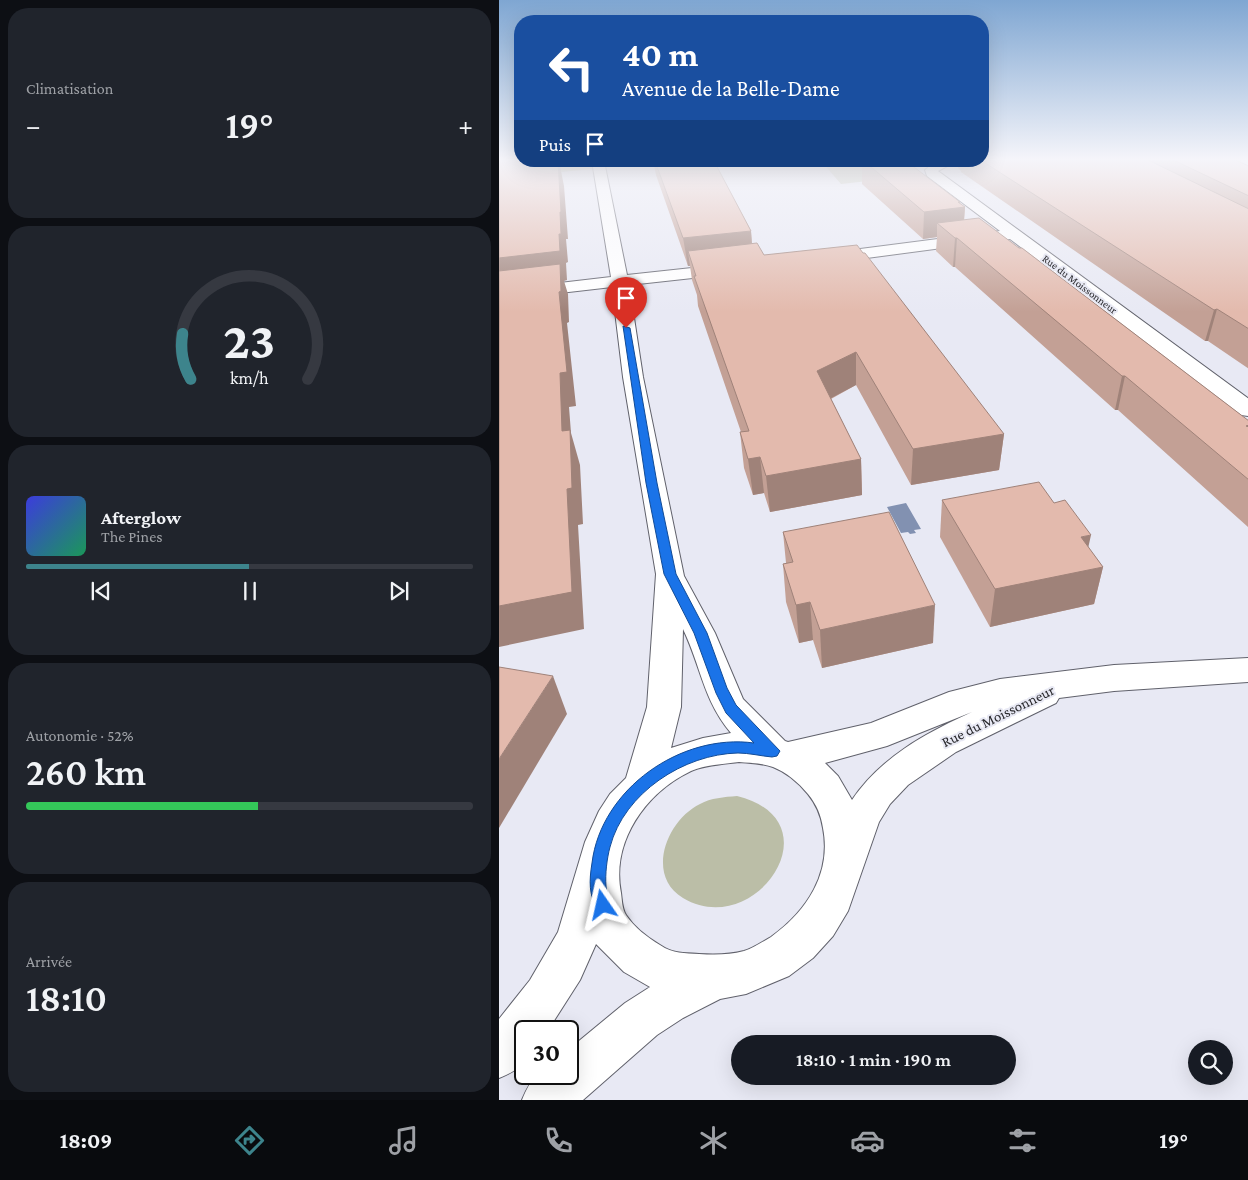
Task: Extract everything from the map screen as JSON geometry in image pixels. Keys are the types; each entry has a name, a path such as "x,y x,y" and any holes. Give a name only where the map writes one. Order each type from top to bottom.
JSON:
{"street":[{"path":"607,209 620,282 634,387 670,574 664,707 653,751 641,786"},
{"name":"Rue du Moissonneur","path":"980,209 1248,410"},
{"path":"816,259 1013,234"},
{"path":"499,295 748,267"},
{"path":"546,1100 641,1019 667,1002 718,978 746,972 772,961 795,945 820,920 837,892 845,862 845,828 834,798 814,774 780,754 744,724 731,709 721,689 700,633 670,574"},
{"name":"Rue du Moissonneur","path":"780,754 846,744 875,736 961,701 1001,692 1114,678 1248,670"},
{"name":"Rue du Moissonneur","path":"845,862 864,812 876,794 903,770 934,747 966,729 1061,685"},
{"path":"499,1055 541,1003 568,961 581,928 602,847 617,814 641,786 671,765 704,751 739,747 780,754"},
{"path":"602,847 597,886 608,924 634,955 672,974 718,978"}],"green space":[{"path":"737,796 767,809 781,829 783,851 775,872 758,891 736,904 710,907 683,898 671,888 665,876 663,862 665,848 670,835 678,822 700,804 722,797"}],"water":[{"path":"906,503 921,529 914,530 916,533 901,533 887,507"}],"building":[{"path":"499,209 561,209 560,251 499,258"},
{"path":"673,209 740,209 751,231 683,238"},
{"path":"921,209 946,209 924,212"},
{"path":"1057,209 1249,209 1249,329 1217,309 1214,310"},
{"path":"979,218 1019,248 1022,248 1249,421 1249,425 1246,426 1249,427 1249,480 937,223"},
{"path":"757,243 764,255 857,245 1004,434 913,449 856,352 817,371 861,459 766,476 760,457 748,459 740,432 749,431 694,276 696,276 688,251"},
{"path":"560,264 561,291 559,292 567,372 560,373 562,431 570,430 572,488 567,489 572,592 499,606 499,271"},
{"path":"1039,482 1054,503 1065,500 1091,535 1081,537 1103,567 995,589 942,500"},
{"path":"889,512 935,605 820,630 810,602 796,605 783,564 793,562 783,532"},
{"path":"499,667 553,676 499,759"}],"route":[{"path":"603,905 597,886 602,847 617,814 641,786 671,765 704,751 739,747 772,751 731,709 721,689 700,633 670,574 651,483 626,328"}]}
